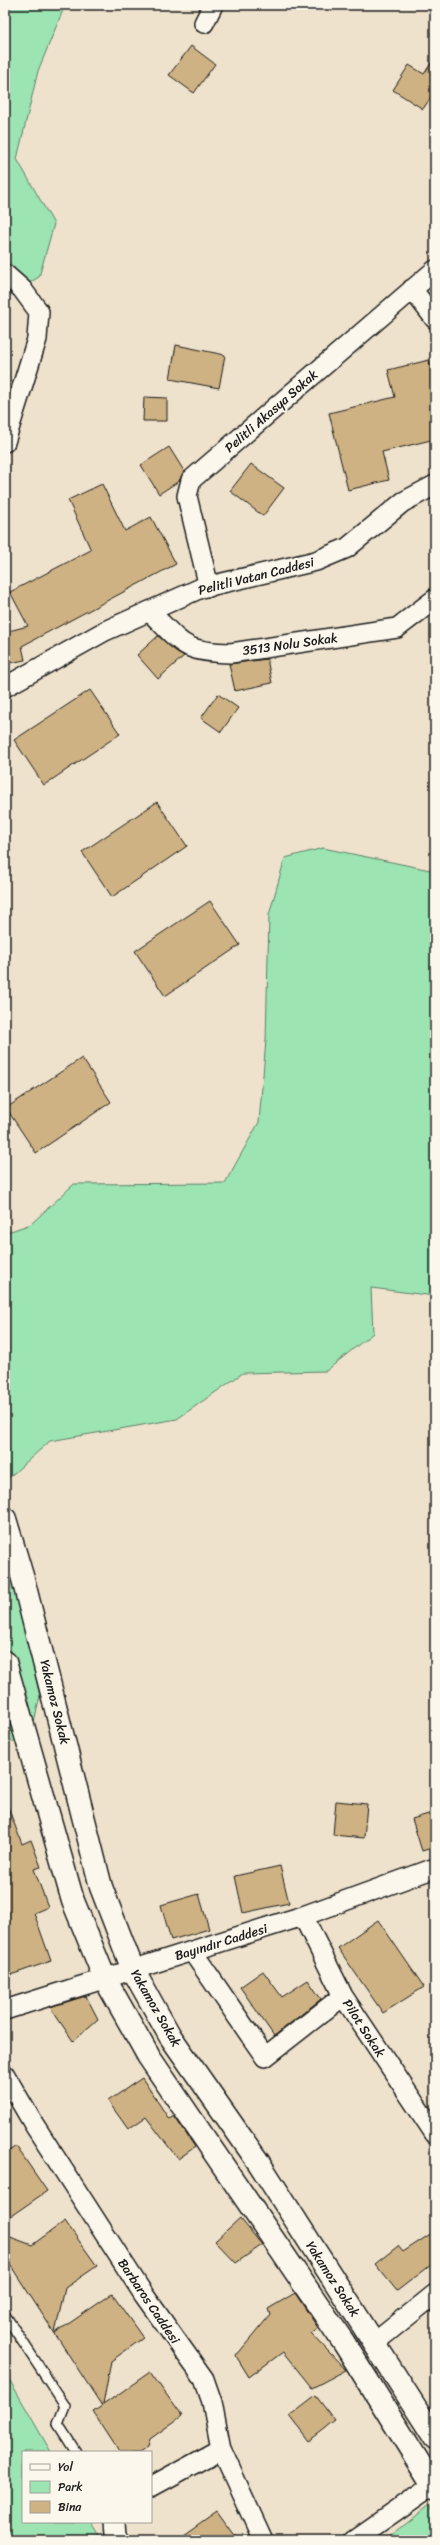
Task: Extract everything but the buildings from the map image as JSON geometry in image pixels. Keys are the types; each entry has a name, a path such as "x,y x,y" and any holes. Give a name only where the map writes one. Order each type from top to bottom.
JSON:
{"main road":[{"name":"Yakamoz Sokak","path":"5,1519 24,1578 101,1887 133,1970 170,2036 259,2163 435,2438"},
{"name":"Yakamoz Sokak","path":"5,1662 74,1900 105,1980 149,2056 344,2343 434,2487"}],"street":[{"path":"204,24 213,5"},
{"name":"Pelitli Akasya Sokak","path":"209,587 187,496 191,480 435,270"},
{"path":"5,274 22,289 39,312 37,339 5,442"},
{"path":"412,289 435,319"},
{"name":"Pelitli Vatan Caddesi","path":"5,687 105,631 201,588 316,561 347,548 403,502 435,486"},
{"name":"3513 Nolu Sokak","path":"150,612 182,645 203,652 231,652 397,628 435,599"},
{"name":"Bayındır Caddesi","path":"5,2010 105,1980 303,1916 435,1868"},
{"name":"Pilot Sokak","path":"303,1916 343,1996 435,2134"},
{"path":"192,1951 265,2057 343,1996"},
{"name":"Barbaros Caddesi","path":"5,2075 33,2123 144,2295 204,2379 212,2402 221,2449 263,2540"},
{"path":"374,2343 435,2294"},
{"path":"152,2486 221,2449"},
{"path":"354,2540 434,2487"},
{"path":"114,2523 115,2534 119,2540"}],"lane":[{"path":"5,2314 65,2406 58,2424 75,2451"}],"green space":[{"path":"5,5 65,5 38,71 17,159 54,224 39,277 5,298"},
{"path":"323,848 435,871 435,1296 371,1288 373,1333 326,1371 243,1373 177,1419 50,1441 5,1481 5,1233 31,1224 74,1184 225,1183 259,1122 266,1040 269,915 285,858"},
{"path":"5,1523 17,1598 40,1696 28,1749 5,1737"},
{"path":"5,2372 50,2451 22,2451 22,2523 92,2523 102,2540 5,2540"},
{"path":"430,2504 435,2512 435,2540 384,2540"}]}
